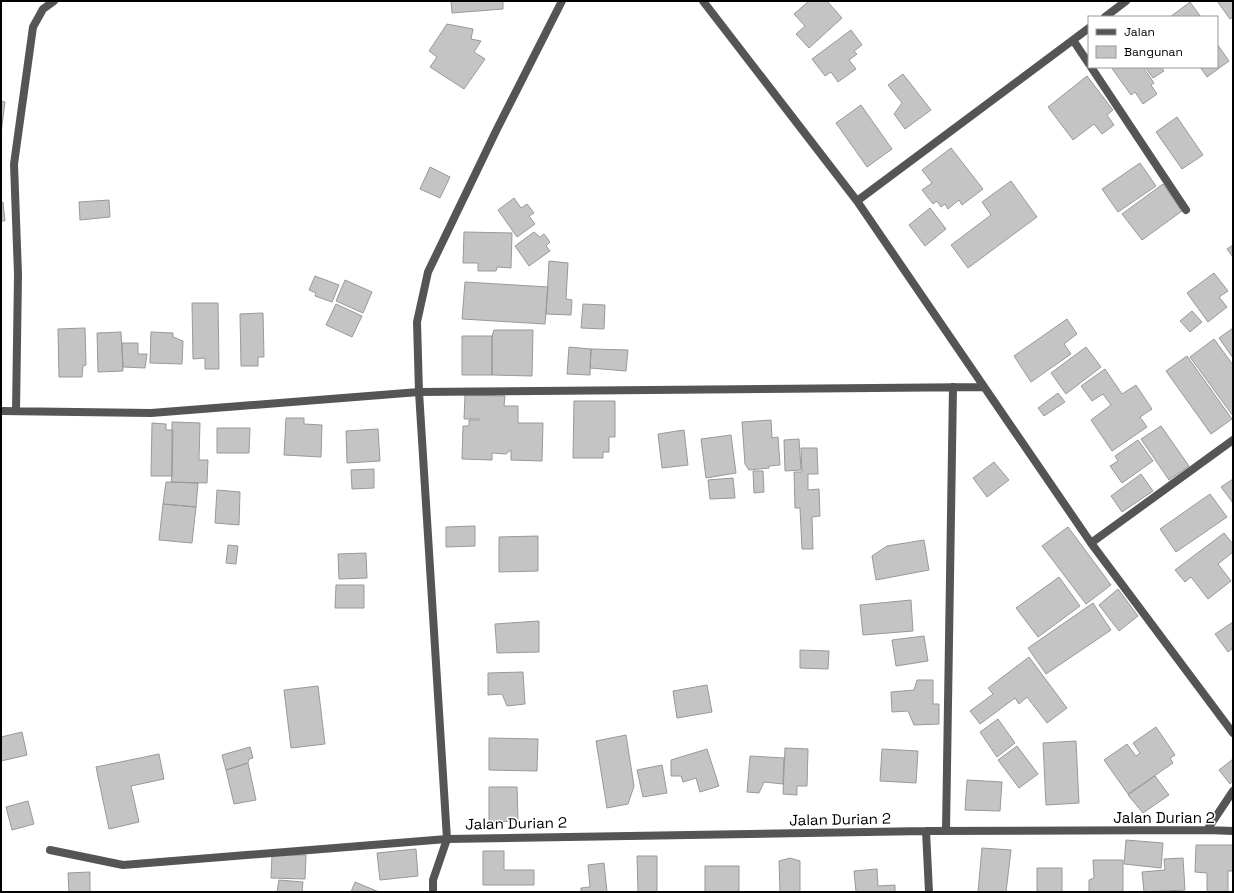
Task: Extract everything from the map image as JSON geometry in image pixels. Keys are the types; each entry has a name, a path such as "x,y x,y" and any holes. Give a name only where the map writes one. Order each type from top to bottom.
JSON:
{"street":[{"path":"16,411 18,274 14,164 33,27 43,9 54,1"},
{"path":"433,892 433,880 447,838 419,392 417,322 428,272 497,129 562,1"},
{"path":"703,1 857,201 1091,543 1233,733"},
{"path":"1105,16 1126,1"},
{"path":"857,201 1088,29"},
{"path":"1073,40 1088,62"},
{"path":"1092,68 1186,210"},
{"path":"946,831 953,387"},
{"path":"1,411 151,413 419,392 984,387"},
{"path":"1091,543 1233,440"},
{"path":"1207,830 1233,791"},
{"path":"926,831 929,892"},
{"name":"Jalan Durian 2","path":"50,850 123,865 447,838 926,831 1233,831"}],"building":[{"path":"451,1 503,1 503,9 452,13"},
{"path":"809,1 827,1 842,18 809,48 796,34 805,26 794,14"},
{"path":"1217,1 1233,1 1233,17 1230,19"},
{"path":"1190,2 1200,16 1171,16"},
{"path":"447,24 473,29 471,39 481,41 474,52 485,59 464,89 430,67 437,57 429,51"},
{"path":"851,30 862,45 854,51 857,54 849,60 856,69 838,82 831,72 825,76 812,59"},
{"path":"1218,45 1229,61 1207,77 1201,68 1218,68"},
{"path":"1112,68 1144,68 1154,83 1151,85 1157,94 1143,104 1135,92 1131,95"},
{"path":"1146,68 1162,68 1164,71 1153,78"},
{"path":"903,74 931,110 905,129 894,114 902,103 888,85"},
{"path":"1087,76 1113,110 1107,115 1114,125 1102,134 1094,124 1073,140 1048,107"},
{"path":"1,101 5,102 1,133"},
{"path":"861,105 892,149 867,167 836,123"},
{"path":"1177,117 1203,155 1182,169 1156,132"},
{"path":"951,148 983,189 962,205 959,200 948,209 945,204 941,207 937,201 933,204 922,190 932,183 922,170"},
{"path":"1140,163 1156,186 1118,212 1102,189"},
{"path":"430,167 450,177 440,198 420,189"},
{"path":"1011,181 1037,217 968,268 951,245 991,215 982,202"},
{"path":"1163,184 1182,211 1142,240 1122,214"},
{"path":"514,198 521,208 527,204 534,213 529,216 535,224 517,237 498,210"},
{"path":"109,200 110,217 80,220 79,202"},
{"path":"3,202 5,221 1,221 1,203"},
{"path":"930,208 946,229 925,246 909,225"},
{"path":"464,232 512,233 511,268 497,267 496,271 478,271 478,263 463,263"},
{"path":"534,232 540,237 544,234 550,242 546,246 550,251 529,266 515,246"},
{"path":"1233,245 1233,257 1227,249"},
{"path":"549,261 568,263 566,299 572,300 571,315 546,314"},
{"path":"1214,273 1228,291 1219,297 1227,307 1208,322 1187,293"},
{"path":"315,276 339,285 332,302 315,296 316,293 309,290"},
{"path":"345,280 372,292 363,313 336,301"},
{"path":"465,282 548,287 545,324 462,319"},
{"path":"192,303 218,303 219,369 205,369 205,358 193,359"},
{"path":"336,304 362,316 352,337 326,325"},
{"path":"583,304 605,305 604,329 581,328"},
{"path":"1192,311 1202,322 1190,332 1180,321"},
{"path":"263,313 264,357 258,357 258,366 241,366 240,314"},
{"path":"1067,319 1077,334 1064,344 1071,354 1031,382 1014,356"},
{"path":"85,328 86,365 83,366 82,377 59,377 58,329"},
{"path":"1233,328 1233,358 1219,338"},
{"path":"494,330 533,330 532,376 492,375 492,336"},
{"path":"121,332 123,371 98,372 97,333"},
{"path":"151,332 173,333 173,337 183,341 182,364 150,363"},
{"path":"462,336 492,336 492,375 462,375"},
{"path":"1214,339 1233,365 1233,416 1190,357"},
{"path":"122,343 138,343 138,354 147,354 145,368 123,367"},
{"path":"569,347 591,349 590,375 567,374"},
{"path":"1086,347 1101,367 1066,394 1051,373"},
{"path":"591,349 628,350 626,371 590,368"},
{"path":"1187,356 1232,419 1211,434 1166,371"},
{"path":"1105,369 1122,394 1136,385 1152,409 1140,417 1147,427 1112,451 1091,420 1111,405 1103,394 1092,401 1081,386"},
{"path":"1058,393 1065,402 1044,416 1038,408"},
{"path":"465,395 505,396 504,406 518,406 518,423 543,423 542,461 511,460 511,450 506,454 492,453 492,460 462,459 463,426 469,426 469,420 480,420 464,419"},
{"path":"574,401 615,401 615,437 609,437 609,452 603,452 603,458 573,458"},
{"path":"286,418 304,418 304,424 322,425 321,457 284,455"},
{"path":"771,420 772,438 778,437 780,465 769,466 769,468 749,470 745,464 742,422"},
{"path":"172,422 200,423 199,460 208,460 207,483 171,482"},
{"path":"152,423 166,424 166,430 173,430 172,476 151,476"},
{"path":"1161,426 1189,466 1169,480 1141,439"},
{"path":"217,428 250,428 249,453 217,453"},
{"path":"378,429 380,461 347,463 346,431"},
{"path":"684,430 688,465 662,468 658,434"},
{"path":"731,435 736,473 706,478 701,439"},
{"path":"799,439 801,470 785,471 784,440"},
{"path":"1138,440 1153,461 1122,483 1110,466 1118,461 1115,456"},
{"path":"801,448 817,448 818,474 808,474 808,490 819,489 820,516 812,517 813,549 802,549 800,508 795,508 794,472 802,472"},
{"path":"994,462 1009,480 987,497 973,478"},
{"path":"374,469 374,488 352,489 351,470"},
{"path":"753,471 763,471 764,492 754,493"},
{"path":"1141,474 1153,491 1122,512 1111,496"},
{"path":"733,478 735,498 710,499 708,480"},
{"path":"1233,479 1233,503 1221,487"},
{"path":"166,482 198,483 196,507 163,504"},
{"path":"217,490 240,492 239,525 215,523"},
{"path":"1210,494 1227,517 1176,552 1160,529"},
{"path":"163,504 196,507 192,543 159,540"},
{"path":"475,526 475,546 446,547 446,527"},
{"path":"1068,527 1111,585 1086,604 1042,546"},
{"path":"1224,533 1233,544 1233,552 1218,564 1231,581 1208,599 1191,577 1185,582 1175,570"},
{"path":"538,536 538,571 499,572 499,537"},
{"path":"924,540 929,570 876,580 872,556 887,546"},
{"path":"228,545 238,546 236,564 226,563"},
{"path":"366,553 367,578 339,579 338,554"},
{"path":"1059,577 1080,606 1038,637 1016,608"},
{"path":"336,585 364,585 364,608 335,608"},
{"path":"1118,589 1138,616 1119,631 1099,605"},
{"path":"911,600 913,631 863,635 860,605"},
{"path":"1093,603 1111,630 1046,674 1028,648"},
{"path":"539,621 539,652 497,653 495,624"},
{"path":"1233,622 1233,648 1228,652 1215,634"},
{"path":"924,636 928,661 896,666 892,640"},
{"path":"800,650 829,651 828,669 800,668"},
{"path":"1029,657 1067,708 1047,723 1027,697 1019,704 1015,698 980,724 970,711 993,694 988,688"},
{"path":"523,672 525,704 507,706 502,694 488,695 488,673"},
{"path":"917,680 933,680 933,704 939,704 939,724 914,725 908,711 892,712 891,692 914,690"},
{"path":"707,685 712,712 677,718 673,691"},
{"path":"318,686 325,744 291,748 284,690"},
{"path":"998,719 1015,743 997,757 980,732"},
{"path":"1156,727 1175,755 1170,758 1173,763 1128,794 1104,760 1127,744 1136,756 1140,753 1133,743"},
{"path":"22,732 27,755 1,761 1,737"},
{"path":"626,735 634,786 628,804 607,808 596,741"},
{"path":"489,738 538,739 537,771 489,770"},
{"path":"1076,741 1079,803 1046,805 1043,743"},
{"path":"1017,746 1038,774 1019,788 998,760"},
{"path":"250,747 253,758 249,759 248,763 226,770 222,755"},
{"path":"785,748 808,749 807,786 797,786 797,795 783,794"},
{"path":"707,749 719,786 700,792 696,778 683,782 681,776 671,776 671,760"},
{"path":"882,749 918,751 916,783 880,781"},
{"path":"159,754 164,779 131,786 139,822 109,829 96,767"},
{"path":"750,756 784,758 783,784 764,782 759,793 747,792"},
{"path":"1233,759 1233,781 1230,784 1219,770"},
{"path":"248,763 256,800 234,804 226,770"},
{"path":"662,765 667,793 643,797 637,770"},
{"path":"1155,776 1169,795 1143,813 1128,795"},
{"path":"967,780 1002,782 1000,811 965,810"},
{"path":"489,787 517,787 518,821 489,822"},
{"path":"28,801 34,824 12,830 6,807"},
{"path":"1126,840 1163,843 1161,868 1124,864"},
{"path":"1196,845 1233,845 1233,871 1228,871 1228,892 1207,892 1207,873 1195,872"},
{"path":"982,848 1011,850 1006,892 978,892"},
{"path":"416,849 418,876 380,880 377,853"},
{"path":"483,851 504,851 504,870 534,870 534,885 483,885"},
{"path":"272,855 306,855 305,879 271,878"},
{"path":"637,856 657,856 657,892 638,892"},
{"path":"790,858 800,861 800,892 780,892 779,861"},
{"path":"1183,858 1185,890 1144,892 1142,872 1165,870 1164,859"},
{"path":"1093,860 1123,860 1123,892 1089,892 1089,880 1094,878"},
{"path":"604,863 607,892 581,892 581,888 590,887 588,865"},
{"path":"705,866 739,866 739,892 705,892"},
{"path":"1037,868 1062,868 1062,892 1037,892"},
{"path":"877,869 878,886 895,885 895,892 856,892 854,871"},
{"path":"90,872 90,892 69,892 68,873"},
{"path":"279,880 303,882 302,892 277,892"},
{"path":"355,882 379,892 351,892"}]}
